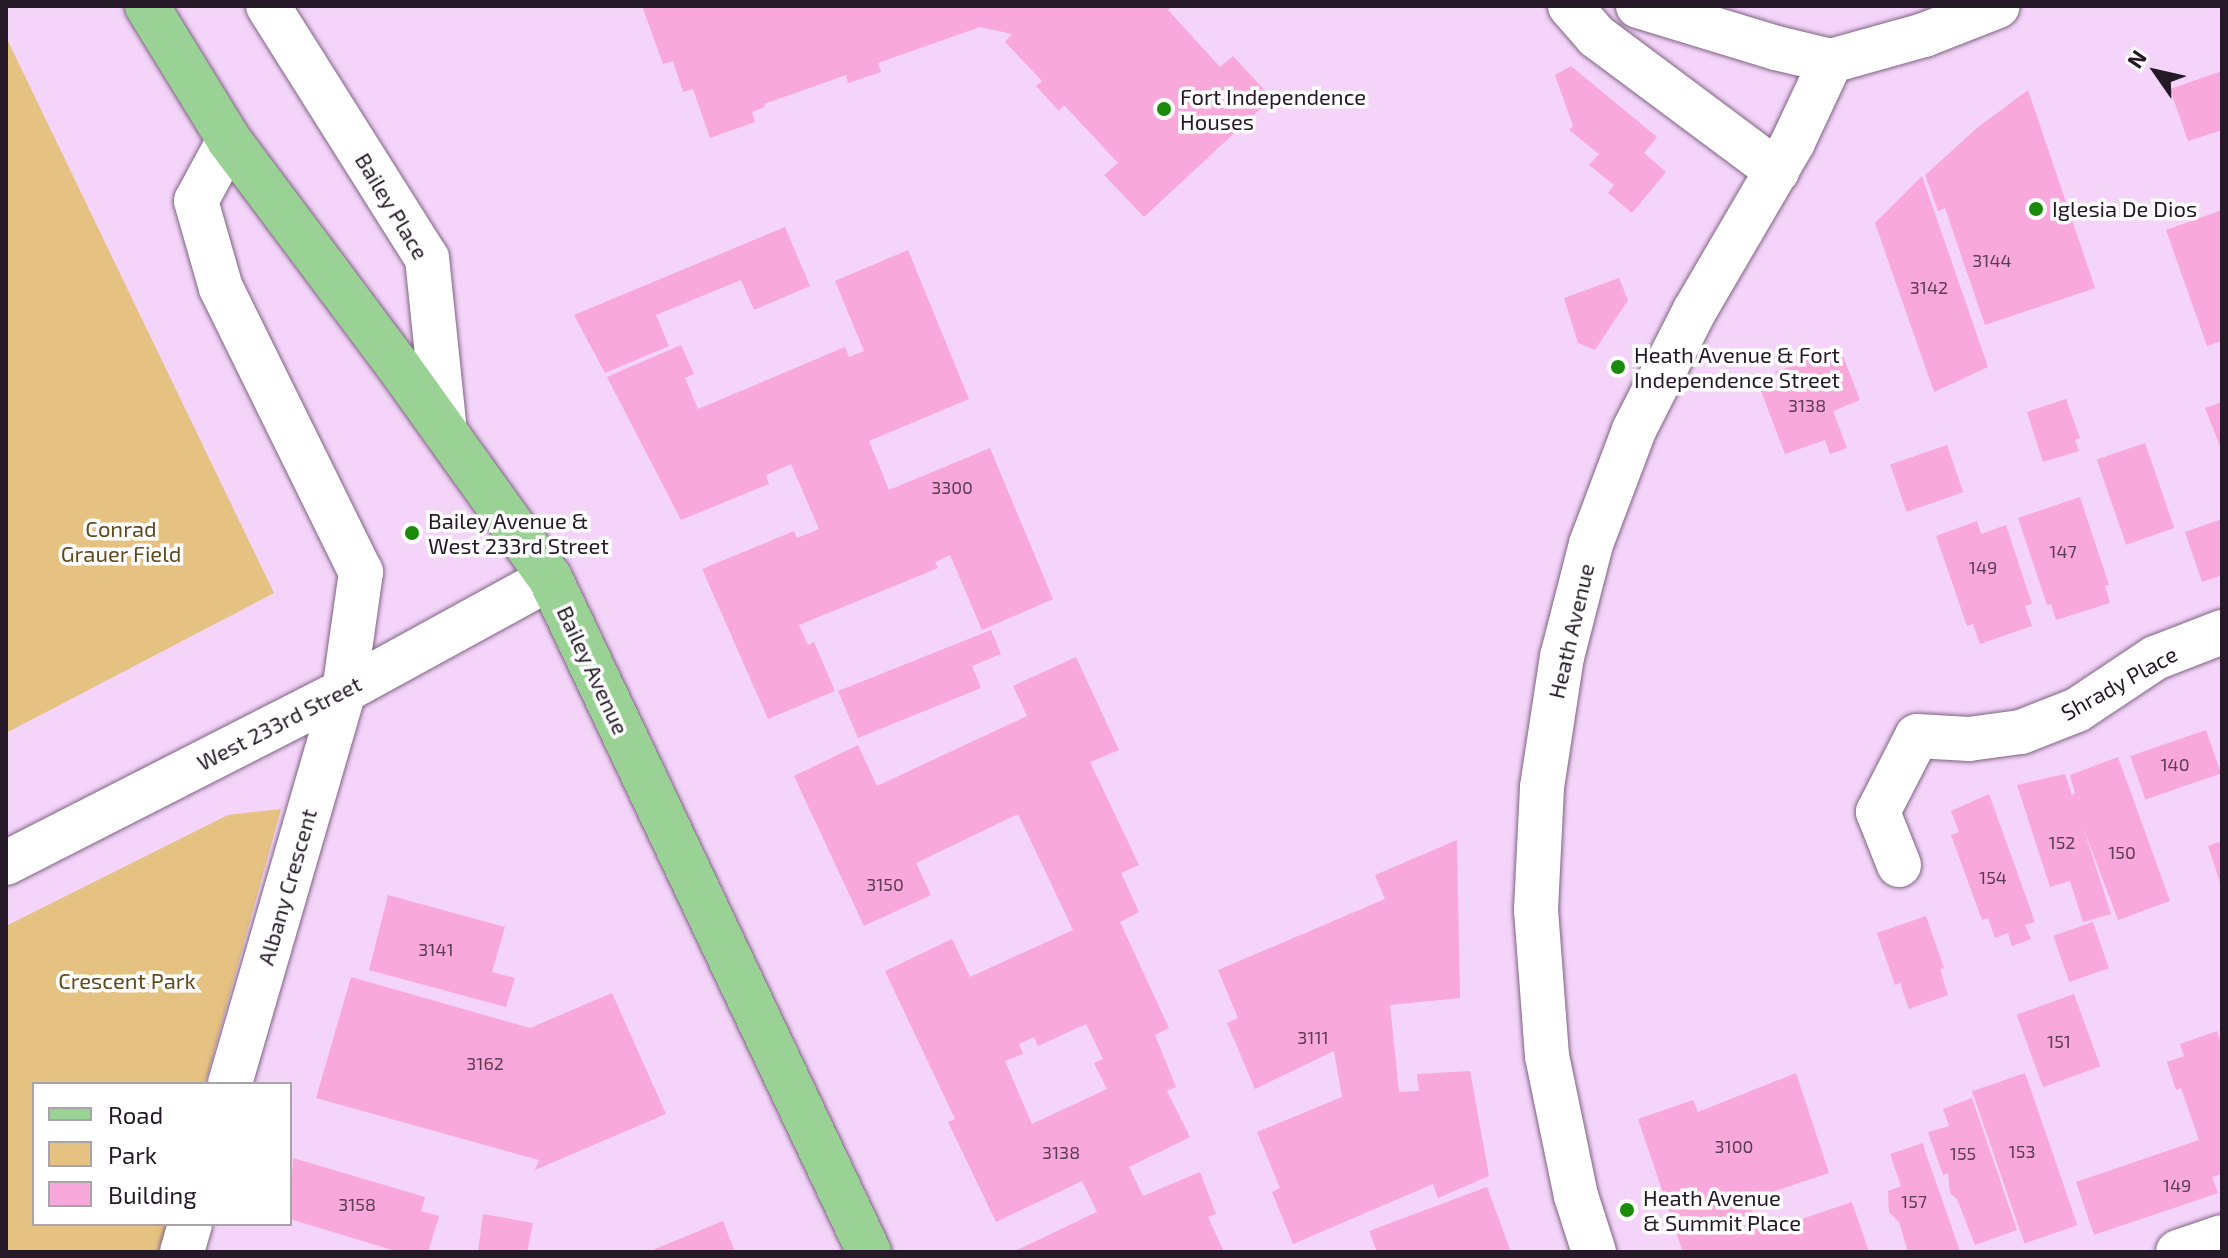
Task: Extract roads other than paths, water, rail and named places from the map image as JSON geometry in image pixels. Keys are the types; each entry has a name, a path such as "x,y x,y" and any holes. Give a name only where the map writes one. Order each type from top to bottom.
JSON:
{"main road":[{"name":"Bailey Avenue","path":"147,6 229,140 550,578 869,1252"}],"street":[{"name":"Bailey Place","path":"268,6 427,258 445,431"},
{"path":"1570,6 1596,36 1777,171"},
{"path":"1638,6 1776,48 1831,61 1963,22 1998,6"},
{"name":"Heath Avenue","path":"1594,1252 1576,1196 1547,1056 1536,910 1542,787 1562,657 1591,544 1634,430 1695,310 1777,171 1831,61"},
{"path":"229,140 196,201 221,288 361,572 344,691"},
{"name":"West 233rd Street","path":"6,863 344,691 550,578"},
{"name":"Shrady Place","path":"1899,865 1878,812 1917,736 1969,739 2021,732 2077,710 2155,658 2222,632"},
{"name":"Albany Crescent","path":"231,1082 344,691"},
{"path":"182,1252 189,1226"},
{"path":"2178,1252 2222,1237"}],"place":[{"name":"Fort Independence Houses","path":"1164,109"},
{"name":"Iglesia De Dios","path":"2036,209"},
{"name":"Heath Avenue & Fort Independence Street","path":"1618,367"},
{"name":"Bailey Avenue & West 233rd Street","path":"412,533"},
{"name":"Heath Avenue & Summit Place","path":"1627,1210"}],"park label":[{"name":"Conrad Grauer Field","path":"121,540"},
{"name":"Crescent Park","path":"127,981"}]}
